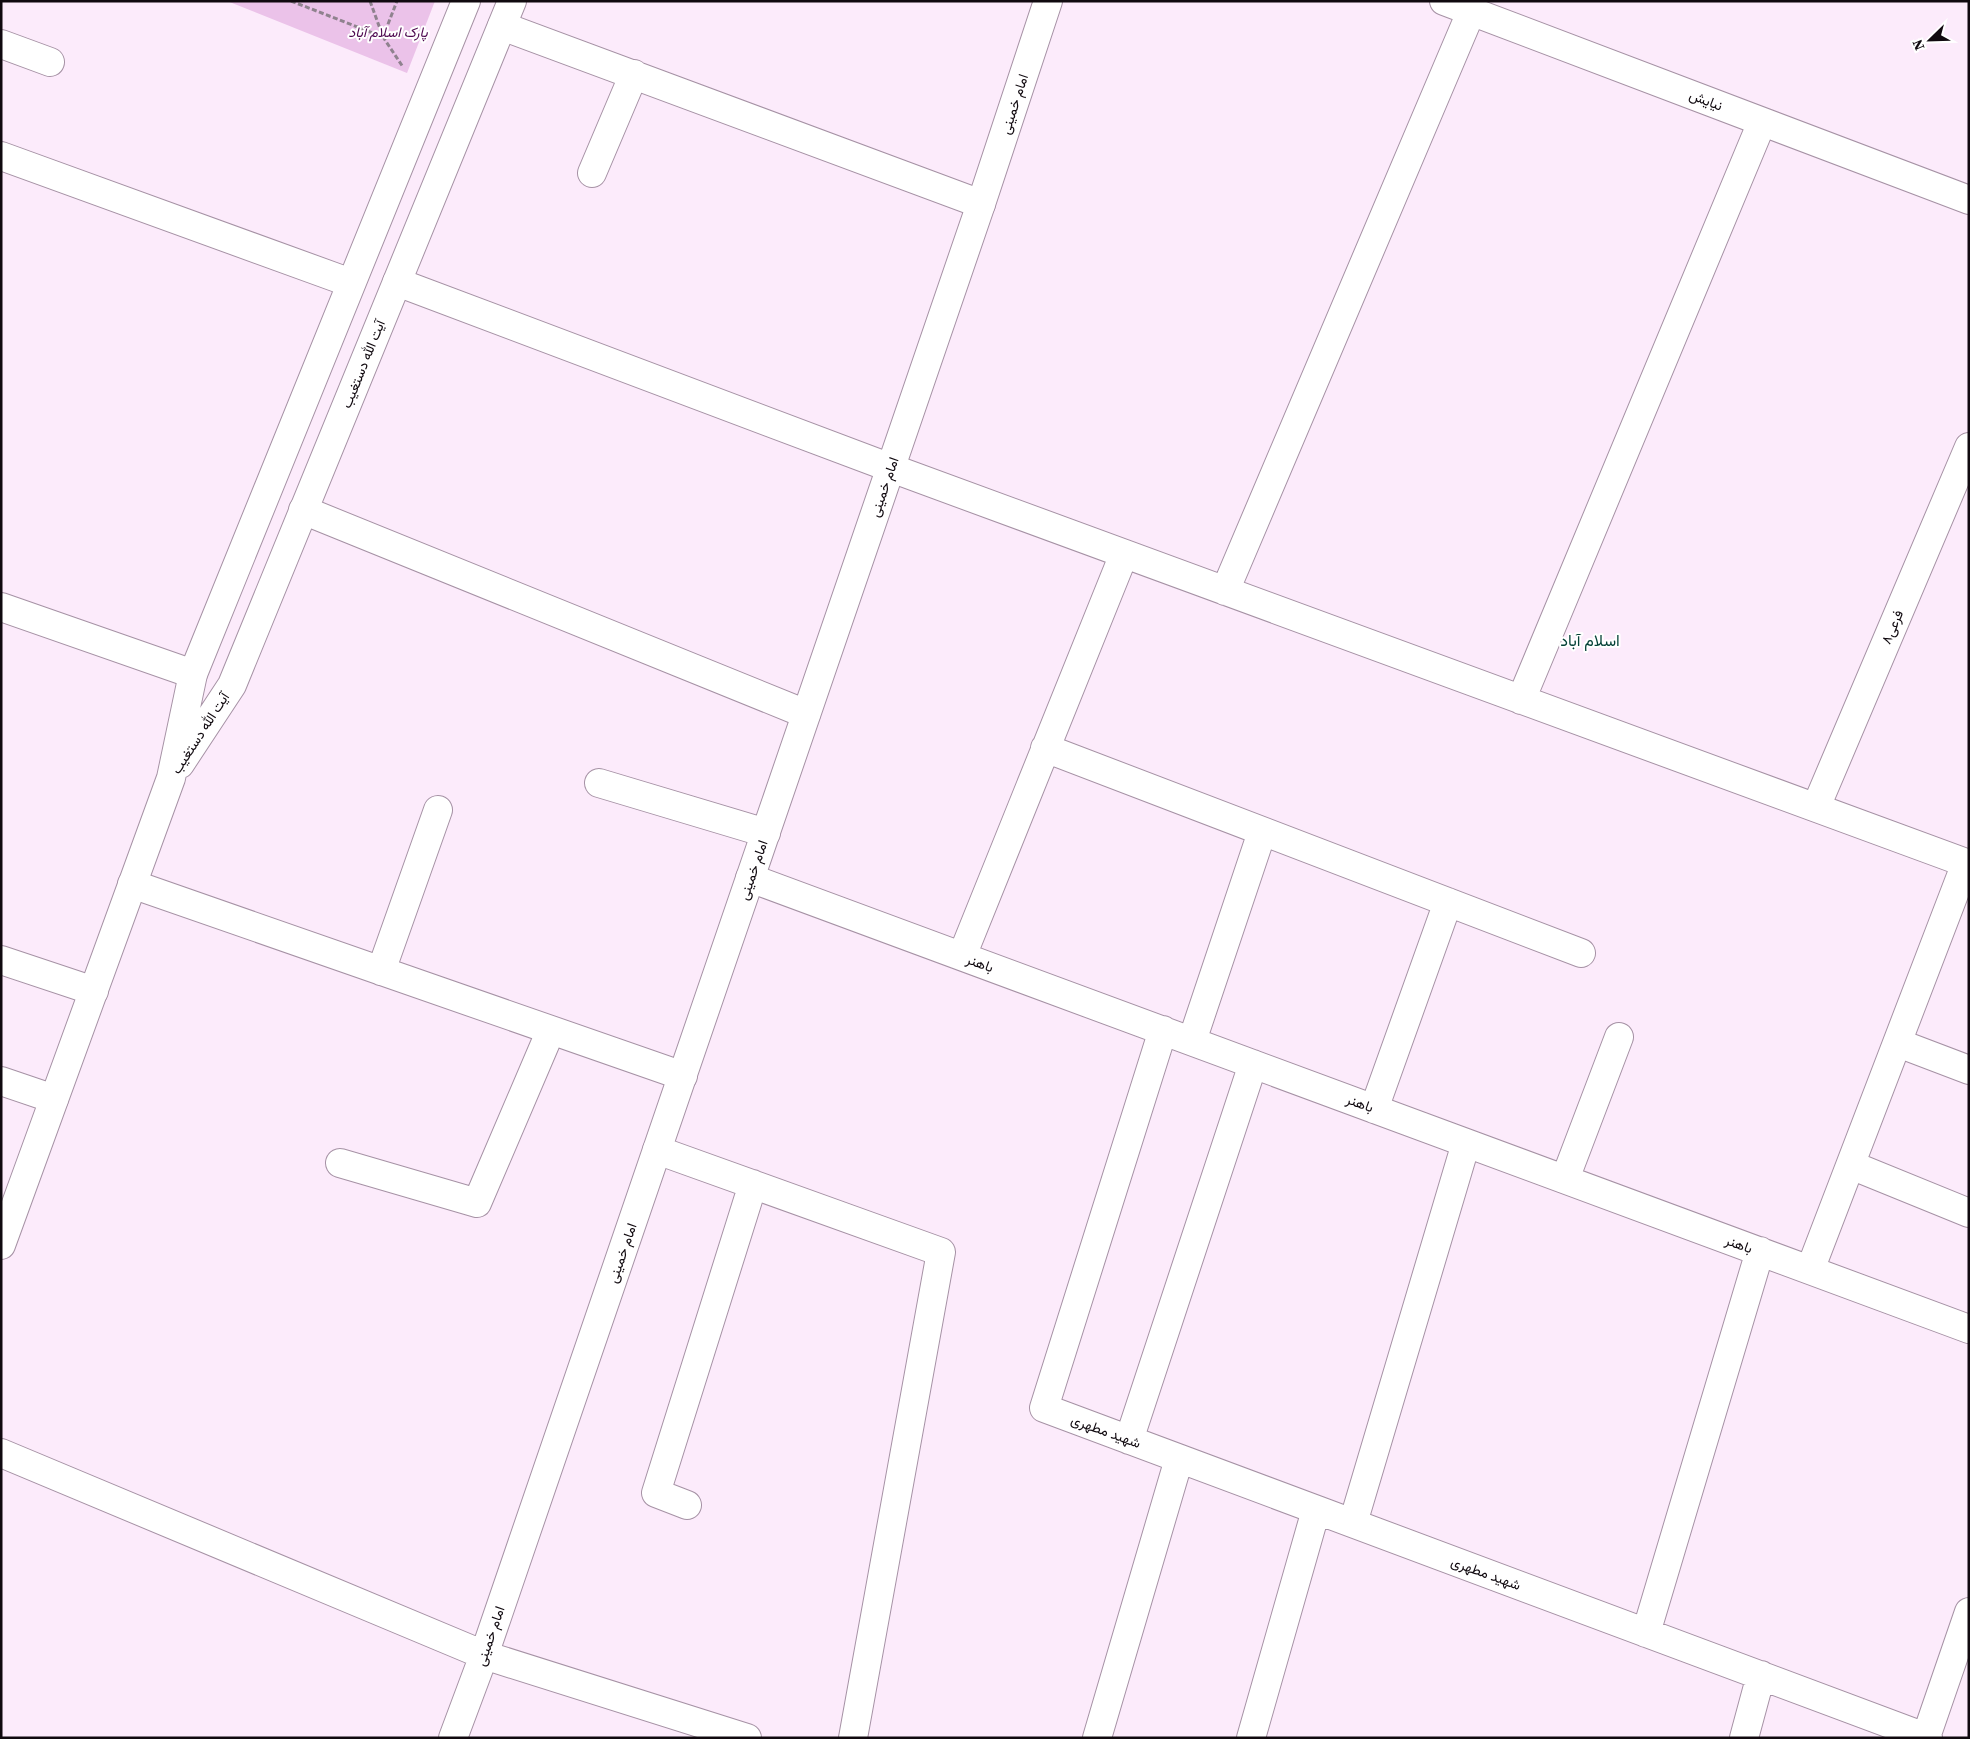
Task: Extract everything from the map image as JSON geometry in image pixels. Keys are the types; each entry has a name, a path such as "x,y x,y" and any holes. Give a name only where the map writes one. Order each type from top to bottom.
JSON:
{"street":[{"name":"آیت الله دستغیب","path":"171,778 193,674 466,1"},
{"name":"امام خمینی","path":"453,1738 484,1655 683,1076 981,204 1048,1"},
{"name":"نیایش","path":"1444,1 1969,200"},
{"path":"1225,591 1471,12"},
{"name":"آیت الله دستغیب","path":"171,778 232,685 507,14"},
{"path":"507,14 634,74 981,204"},
{"path":"1,44 50,62"},
{"path":"592,173 634,74"},
{"path":"1521,700 1762,122"},
{"path":"1,156 352,283"},
{"path":"397,282 891,468 1968,863 1810,1270"},
{"name":"فرعی۸","path":"1816,808 1969,447"},
{"path":"303,510 806,714"},
{"path":"962,956 1124,554"},
{"path":"1,607 193,674 232,685"},
{"path":"1045,748 1581,953"},
{"path":"1,1245 171,778"},
{"path":"598,783 766,833"},
{"path":"380,971 438,810"},
{"path":"1192,1041 1262,832"},
{"name":"باهنر","path":"750,878 1969,1329"},
{"path":"132,884 683,1076"},
{"path":"1374,1108 1448,902"},
{"path":"1,960 94,990"},
{"path":"340,1163 477,1203 551,1030"},
{"name":"شهید مطهری","path":"1163,1030 1044,1408 1927,1738"},
{"path":"1565,1179 1619,1037"},
{"path":"1898,1043 1969,1070"},
{"path":"1129,1440 1254,1064"},
{"path":"1,1081 54,1099"},
{"path":"1352,1523 1466,1142"},
{"path":"657,1150 941,1252 853,1738"},
{"path":"1851,1165 1969,1213"},
{"path":"688,1504 656,1493 753,1184"},
{"path":"1646,1633 1760,1251"},
{"path":"1,1453 484,1655 747,1738"},
{"path":"1097,1738 1179,1459"},
{"path":"1252,1738 1316,1510"},
{"path":"1927,1738 1969,1612"},
{"path":"1744,1738 1761,1675"}],"path":[{"path":"291,1 383,37"},
{"path":"370,1 383,37"},
{"path":"383,37 397,1"}],"green space":[{"name":"پارک اسلام آباد","path":"227,1 435,1 407,73"}],"district":[{"name":"اسلام آباد","path":"1590,640"}]}
